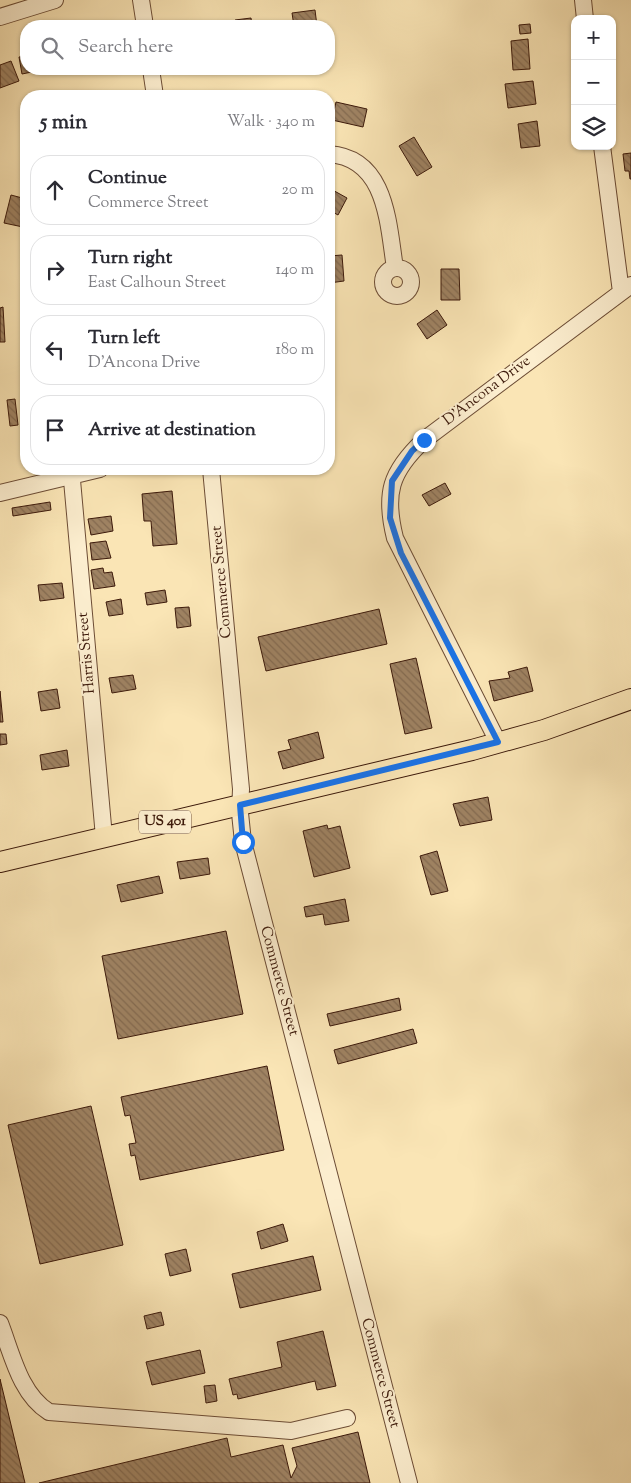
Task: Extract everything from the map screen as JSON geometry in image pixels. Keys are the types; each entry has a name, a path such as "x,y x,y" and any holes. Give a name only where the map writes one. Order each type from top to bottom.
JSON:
{"main road":[{"name":"US 401","path":"0,862 498,742 560,725 630,700"}],"street":[{"path":"0,17 55,0"},
{"path":"141,0 144,20"},
{"path":"583,0 585,15"},
{"path":"152,75 154,90"},
{"path":"603,150 626,288"},
{"path":"335,155 344,156 360,165 375,179 383,200 396,268"},
{"name":"D'Ancona Drive","path":"498,742 395,538 390,518 392,481 412,451 424,440 626,288"},
{"path":"0,493 61,475"},
{"name":"Harris Street","path":"71,475 104,837"},
{"name":"Commerce Street","path":"212,475 241,789 240,805 243,842 409,1483"},
{"path":"0,1323 26,1390 37,1404 49,1412 290,1431 347,1418"}],"building":[{"path":"315,10 316,20 293,20 292,13"},
{"path":"251,18 251,20 235,20"},
{"path":"530,24 531,33 520,34 519,25"},
{"path":"528,39 530,69 513,70 511,41"},
{"path":"11,61 19,81 0,88 0,65"},
{"path":"533,81 536,104 508,108 505,84"},
{"path":"336,102 367,109 363,127 335,121"},
{"path":"537,121 540,146 521,148 518,124"},
{"path":"414,137 432,167 417,176 399,146"},
{"path":"631,153 630,179 629,171 625,171 623,154"},
{"path":"335,191 347,198 338,215 335,213"},
{"path":"11,195 20,197 20,226 4,223"},
{"path":"342,255 344,281 335,282 335,256"},
{"path":"441,269 459,269 460,300 441,300"},
{"path":"3,307 5,342 0,342 0,308"},
{"path":"437,310 447,325 427,339 417,324"},
{"path":"15,399 18,425 10,426 7,400"},
{"path":"445,483 451,494 429,506 422,495"},
{"path":"172,491 177,544 153,546 151,521 144,521 142,494"},
{"path":"50,502 51,510 13,516 12,508"},
{"path":"111,516 113,531 91,535 88,519"},
{"path":"106,541 111,558 92,560 90,543"},
{"path":"103,568 104,573 112,572 115,586 94,589 91,570"},
{"path":"62,583 64,598 40,601 38,585"},
{"path":"165,590 167,602 147,605 145,593"},
{"path":"121,599 123,614 109,616 106,602"},
{"path":"189,607 191,626 177,628 175,608"},
{"path":"379,609 387,644 266,671 258,637"},
{"path":"416,658 432,728 405,734 390,664"},
{"path":"527,667 533,691 494,701 489,681 510,678 508,672"},
{"path":"133,675 136,689 112,693 109,678"},
{"path":"57,689 60,708 41,711 38,692"},
{"path":"0,691 3,722 0,722"},
{"path":"318,732 324,758 283,769 278,752 291,749 288,740"},
{"path":"0,734 6,734 7,744 0,745"},
{"path":"67,750 69,766 42,770 40,755"},
{"path":"488,797 492,820 460,826 453,804"},
{"path":"327,825 328,829 340,826 350,868 314,877 303,831"},
{"path":"437,851 448,891 431,895 420,856"},
{"path":"208,858 210,874 180,879 177,862"},
{"path":"159,876 163,893 121,902 117,885"},
{"path":"345,899 349,921 325,925 323,914 306,917 304,907"},
{"path":"226,931 243,1014 118,1039 102,956"},
{"path":"399,998 401,1010 330,1026 327,1014"},
{"path":"413,1029 417,1043 338,1064 334,1050"},
{"path":"267,1066 284,1150 140,1180 135,1155 131,1156 129,1144 136,1143 130,1115 125,1116 121,1097"},
{"path":"91,1106 123,1245 40,1264 8,1125"},
{"path":"283,1224 288,1241 261,1249 257,1232"},
{"path":"186,1249 191,1271 170,1276 165,1254"},
{"path":"313,1256 321,1290 240,1308 232,1274"},
{"path":"161,1312 164,1325 147,1329 144,1316"},
{"path":"323,1331 336,1386 317,1390 315,1381 238,1399 237,1394 233,1395 229,1379 282,1367 277,1342"},
{"path":"200,1350 205,1373 152,1385 146,1362"},
{"path":"0,1379 25,1483 0,1483"},
{"path":"215,1385 217,1401 206,1403 204,1386"},
{"path":"358,1432 370,1483 39,1483 227,1438 231,1457 283,1445 291,1478 297,1466 292,1448"}],"route":[{"path":"243,842 240,805 472,750 498,742 401,553 390,518 390,490 392,481 412,451 424,440"}]}
